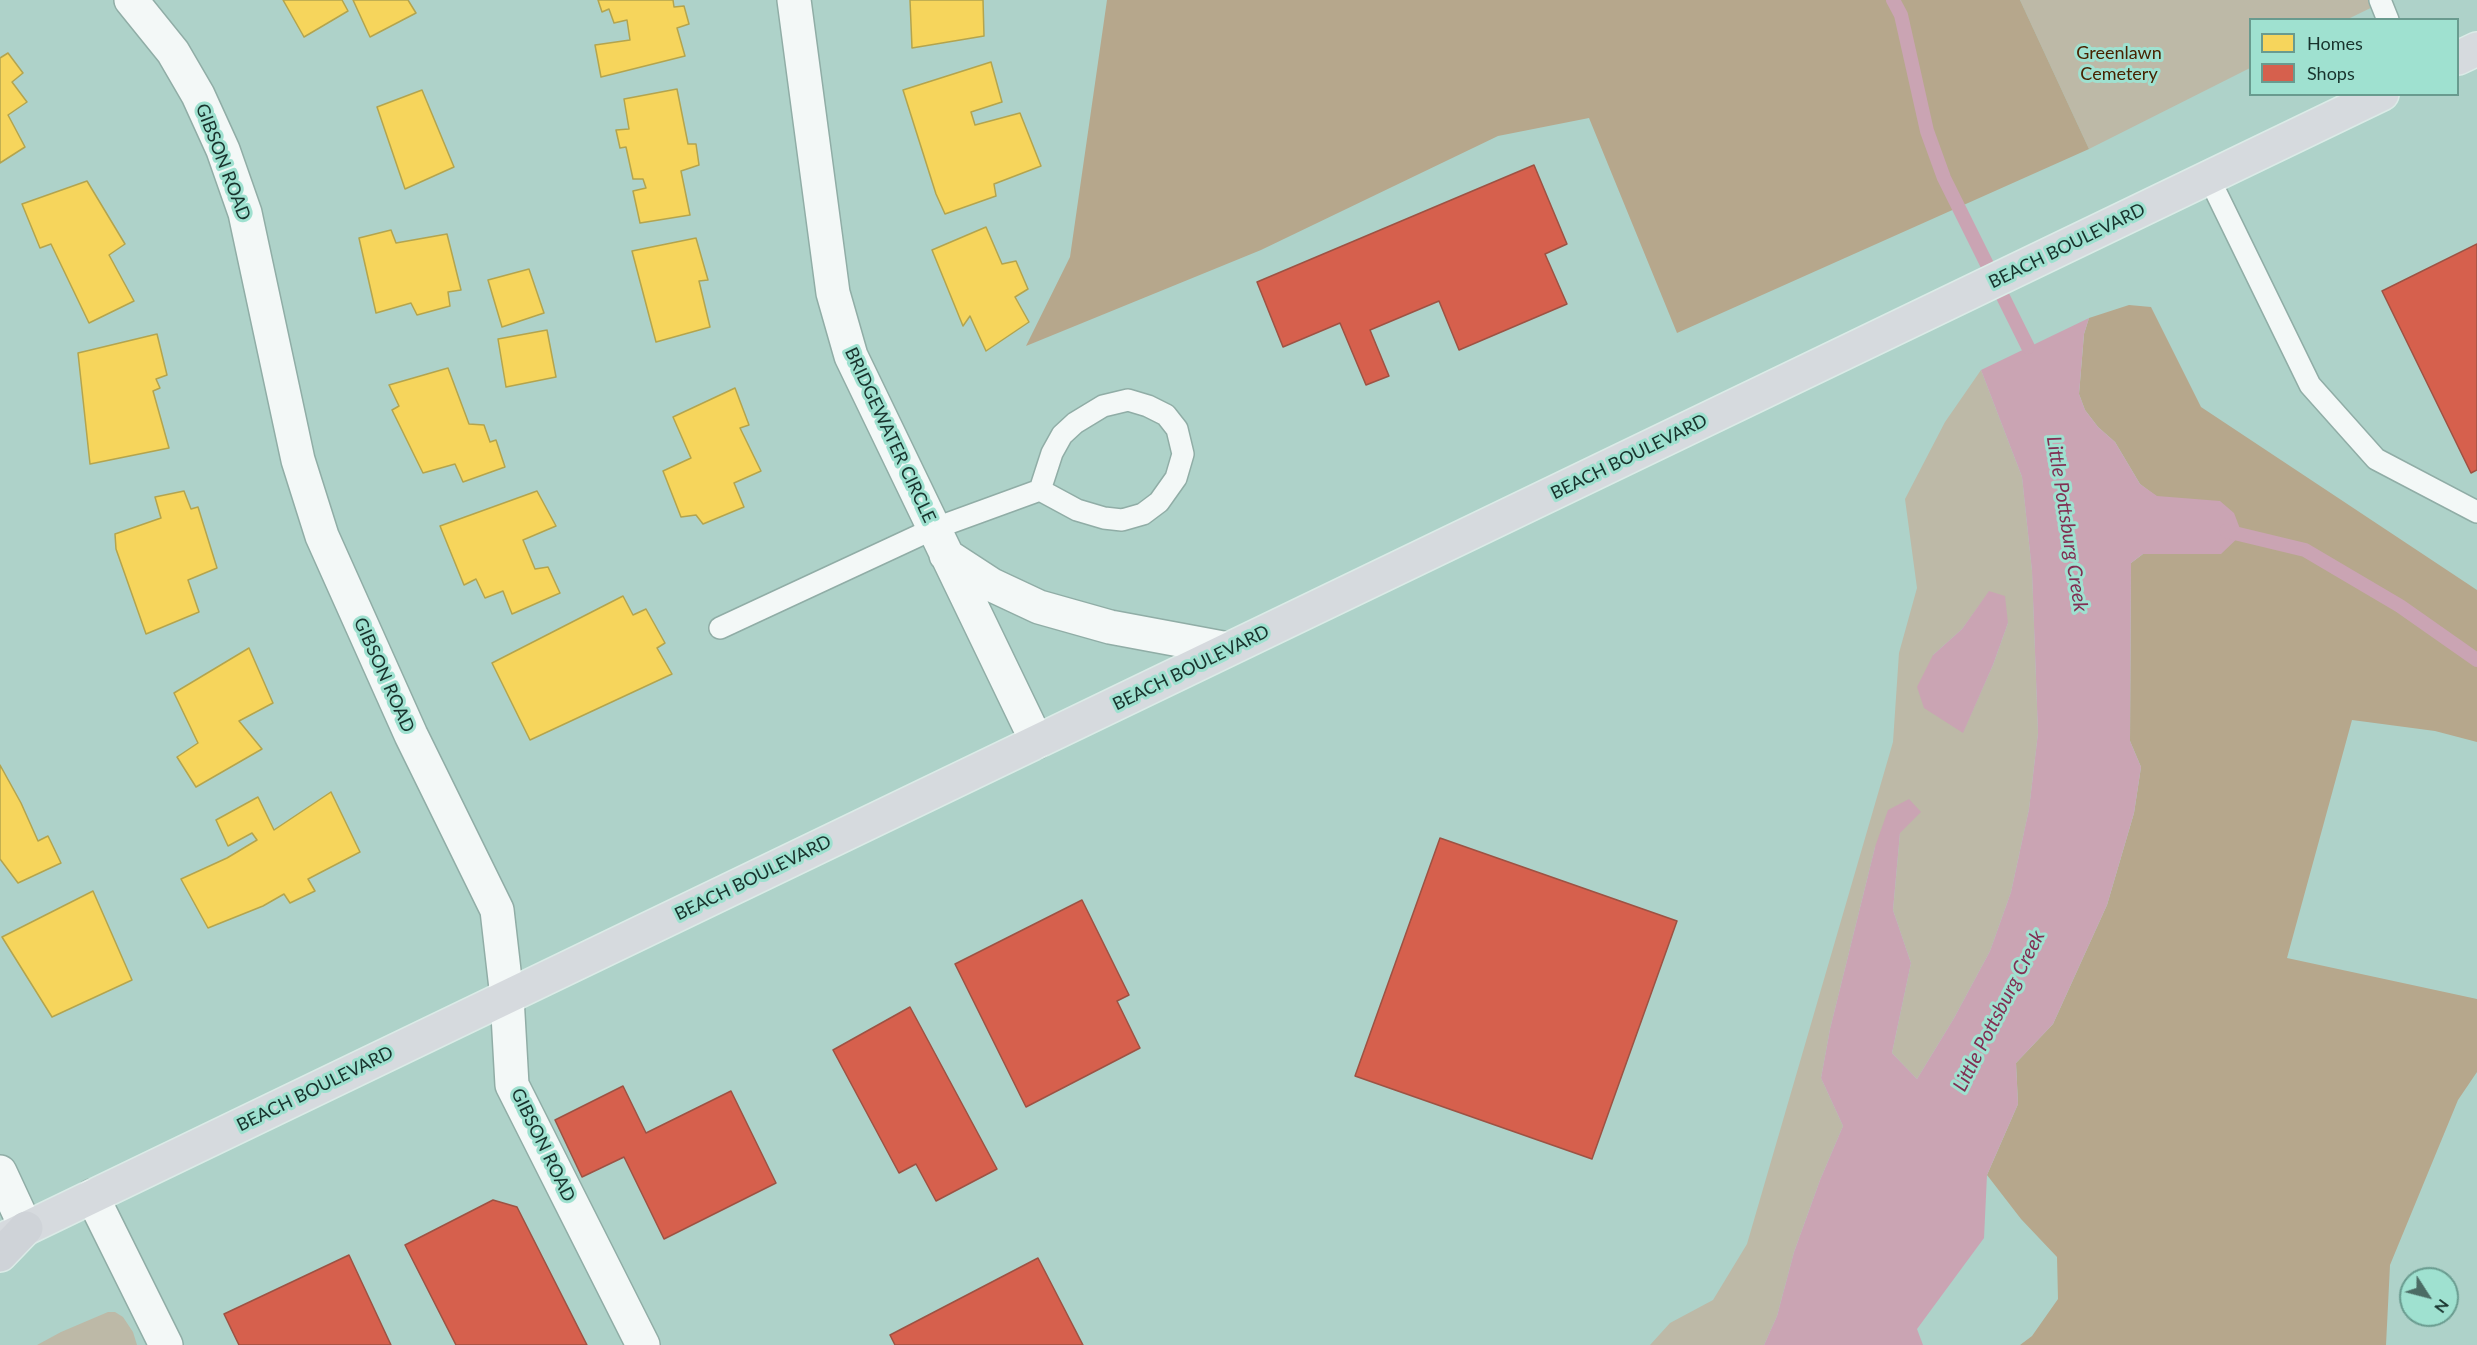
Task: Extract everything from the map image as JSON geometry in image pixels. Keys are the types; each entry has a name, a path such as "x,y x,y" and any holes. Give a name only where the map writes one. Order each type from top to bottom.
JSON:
{"highway":[{"path":"2459,57 2477,49"},
{"name":"BEACH BOULEVARD","path":"13,1234 2378,96"},
{"path":"0,1255 13,1234"}],"street":[{"name":"GIBSON ROAD","path":"131,0 173,52 198,95 223,150 245,213 298,460 322,536 411,735 497,910 507,997 512,1085 643,1345"},
{"name":"BRIDGEWATER CIRCLE","path":"794,0 833,293 851,356 1037,742"},
{"path":"939,542 992,585 1039,607 1110,627 1228,649"},
{"path":"0,1172 13,1234"},
{"path":"92,1196 166,1345"}],"lane":[{"path":"2380,0 2387,18"},
{"path":"2209,178 2310,385 2376,459 2477,512"},
{"path":"720,628 939,542 1040,490 1052,453 1062,435 1075,423 1103,406 1128,400 1148,406 1166,416 1177,429 1183,454 1176,478 1159,502 1143,514 1122,520 1104,518 1077,510 1040,490"}],"green space":[{"name":"Greenlawn Cemetery","path":"2020,0 2387,0 2350,18 2249,18 2249,69 2089,149"},
{"path":"1981,370 2022,477 2032,571 2038,733 2029,809 2011,892 1990,951 1954,1018 1917,1079 1892,1053 1911,963 1893,910 1900,833 1875,847 1830,1029 1821,1078 1843,1126 1820,1180 1794,1252 1777,1316 1764,1345 1650,1345 1670,1323 1713,1300 1747,1244 1893,742 1899,653 1917,588 1905,499 1945,422","holes":["1989,592 2008,623 1993,665 1963,732 1946,720 1933,655 1962,629"]},
{"path":"108,1312 115,1312 123,1317 133,1332 137,1345 37,1345 61,1332"}],"shaded area":[{"path":"1107,0 2020,0 2089,149 1677,333 1589,118 1498,136 1261,250 1026,346 1070,257"},
{"path":"2129,305 2151,307 2201,407 2477,590 2477,742 2435,731 2352,720 2287,958 2477,999 2477,1072 2458,1100 2390,1265 2386,1345 2020,1345 2032,1336 2058,1299 2057,1257 2021,1219 1987,1175 2018,1104 2016,1063 2053,1024 2107,905 2134,813 2141,767 2130,741 2131,563 2143,554 2221,554 2220,502 2157,497 2140,484 2115,442 2098,427 2085,410 2079,394 2084,334 2089,318"}],"water":[{"path":"2089,318 2084,334 2079,394 2085,410 2098,427 2115,442 2140,484 2157,496 2220,501 2234,513 2242,534 2221,554 2143,554 2131,563 2130,741 2141,767 2134,813 2107,905 2053,1024 2016,1063 2018,1104 1987,1175 1984,1238 1917,1329 1923,1345 1764,1345 1777,1316 1794,1252 1820,1180 1843,1126 1821,1078 1830,1029 1875,847 1888,810 1909,799 1921,812 1900,833 1893,910 1911,963 1892,1053 1917,1079 1954,1018 1990,951 2011,892 2029,809 2038,733 2032,571 2022,477 1981,370"},
{"path":"1989,591 2005,596 2008,623 1993,665 1963,733 1924,708 1917,687 1933,655 1962,629"}],"building: Homes":[{"path":"283,0 342,0 348,11 304,37"},
{"path":"353,0 408,0 416,13 370,37"},
{"path":"598,0 673,0 674,7 684,6 689,24 677,28 685,56 601,77 595,45 630,40 627,20 614,23 609,9 602,12"},
{"path":"910,0 983,0 984,36 912,48"},
{"path":"8,53 23,73 12,82 27,102 8,115 25,147 0,163 0,58"},
{"path":"991,62 1002,102 971,112 975,125 1020,113 1041,166 994,184 996,196 945,214 936,194 903,90"},
{"path":"677,89 688,144 696,144 699,165 681,171 690,215 640,223 633,191 646,188 643,179 633,179 626,147 620,148 616,130 629,129 624,99"},
{"path":"422,90 454,167 405,189 377,107"},
{"path":"87,181 125,244 109,255 134,301 89,323 51,244 40,248 22,204"},
{"path":"986,227 1002,264 1016,261 1028,289 1015,297 1029,322 986,351 970,316 963,326 932,250"},
{"path":"391,230 396,243 447,234 461,290 448,292 450,306 417,315 411,303 376,313 359,238"},
{"path":"696,238 708,280 699,281 710,327 656,342 632,251"},
{"path":"529,269 544,313 502,327 488,280"},
{"path":"547,330 556,377 506,387 498,339"},
{"path":"157,334 167,375 156,379 160,388 153,391 169,448 90,464 78,353"},
{"path":"448,368 469,424 484,425 490,442 496,440 505,467 463,482 455,464 423,473 392,410 399,406 389,385"},
{"path":"735,388 749,425 740,428 761,471 734,483 744,507 703,524 696,515 681,517 663,471 691,458 673,417"},
{"path":"184,491 191,509 198,507 217,568 188,580 199,612 146,634 116,549 115,534 161,518 155,497"},
{"path":"537,491 556,526 523,540 535,569 548,567 560,593 512,614 503,591 485,598 476,579 464,585 440,526"},
{"path":"623,596 633,615 646,609 665,643 657,648 672,674 530,740 492,663"},
{"path":"249,648 273,703 239,721 262,749 196,787 177,757 198,743 174,693"},
{"path":"0,765 38,841 48,836 61,863 18,883 0,859"},
{"path":"331,792 360,852 308,879 315,891 290,903 284,894 263,906 208,928 181,879 227,858 257,840 252,833 228,846 216,820 258,797 274,830"},
{"path":"93,891 132,980 52,1017 2,937"}],"building: Shops":[{"path":"1534,165 1567,244 1545,254 1567,304 1459,350 1439,301 1370,330 1389,376 1366,385 1340,323 1283,347 1257,282"},
{"path":"2477,244 2477,470 2471,473 2382,291"},
{"path":"1440,838 1677,921 1592,1159 1355,1076"},
{"path":"1082,900 1129,995 1117,1001 1140,1048 1026,1107 955,964"},
{"path":"910,1007 997,1169 936,1201 916,1164 899,1173 833,1050"},
{"path":"623,1086 646,1133 731,1091 776,1183 664,1239 624,1157 582,1177 555,1120"},
{"path":"493,1200 517,1207 587,1345 456,1345 405,1245"},
{"path":"349,1255 391,1345 239,1345 224,1314"},
{"path":"1038,1258 1083,1345 895,1345 890,1335"}],"waterway":[{"name":"Little Pottsburg Creek","path":"1893,0 1901,15 1927,131 1944,178 2028,347"},
{"path":"2226,531 2305,550 2400,606 2477,660"}]}
